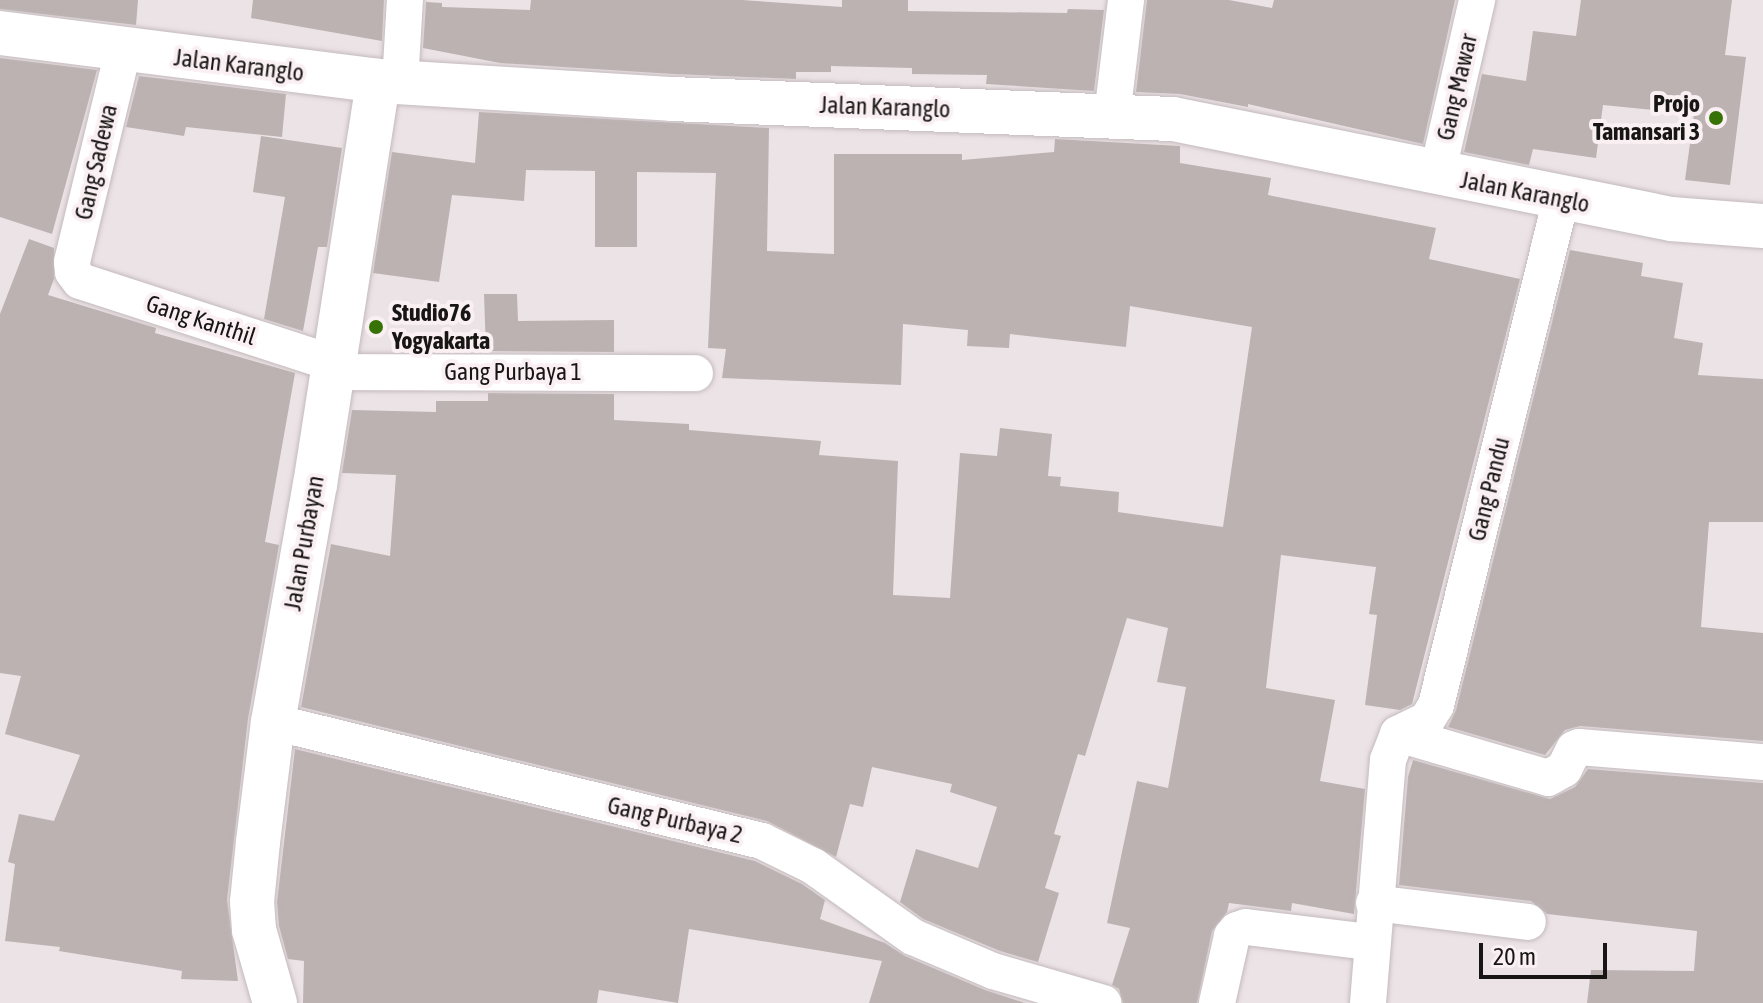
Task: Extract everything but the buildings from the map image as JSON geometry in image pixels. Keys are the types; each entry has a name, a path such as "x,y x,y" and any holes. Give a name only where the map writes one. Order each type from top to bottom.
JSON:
{"street":[{"path":"389,82 405,0"},
{"path":"1112,116 1126,0"},
{"name":"Gang Mawar","path":"1437,175 1477,0"},
{"name":"Jalan Karanglo","path":"0,33 123,51 389,82 672,99 1173,119 1437,175 1671,219 1763,226"},
{"name":"Gang Sadewa","path":"73,272 72,262 123,51"},
{"name":"Jalan Purbayan","path":"275,1003 254,930 252,902 273,722 332,367 389,82"},
{"name":"Gang Pandu","path":"1393,747 1427,720 1436,705 1561,199"},
{"name":"Gang Kanthil","path":"73,272 80,281 332,367"},
{"name":"Gang Purbaya 1","path":"332,367 695,373"},
{"name":"Gang Purbaya 2","path":"273,722 762,841 813,866 913,937 1046,994 1103,1003"},
{"path":"1368,1003 1370,942 1393,747 1548,778 1564,769 1574,749 1579,747 1763,762"},
{"path":"1374,903 1528,922"},
{"path":"1217,1003 1232,936 1237,930 1246,927 1370,942"}],"place":[{"name":"Projo Tamansari 3","path":"1716,118"},
{"name":"Studio76 Yogyakarta","path":"376,327"}]}
